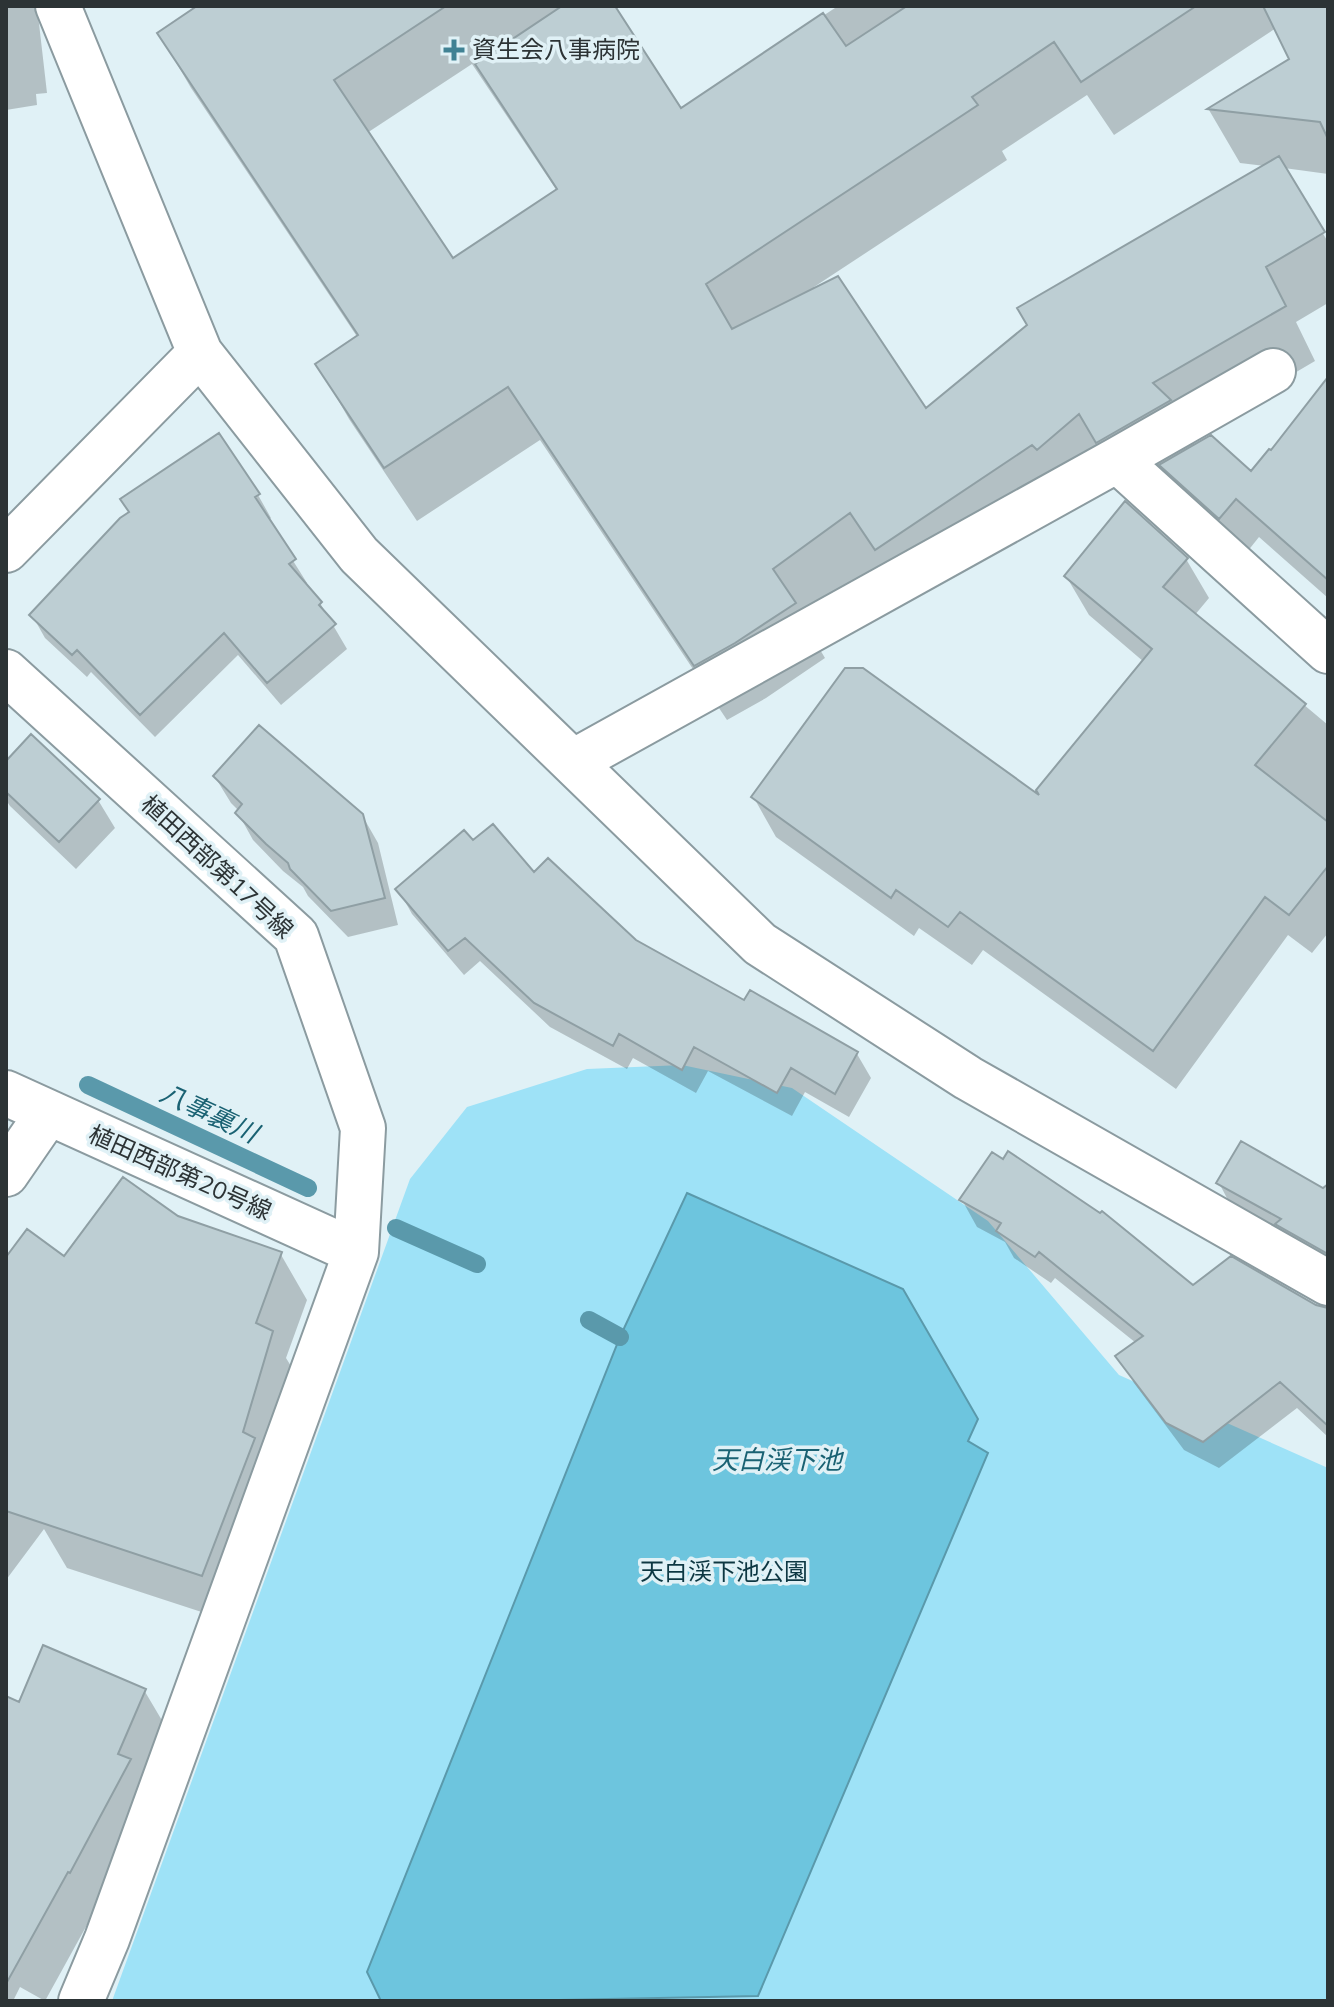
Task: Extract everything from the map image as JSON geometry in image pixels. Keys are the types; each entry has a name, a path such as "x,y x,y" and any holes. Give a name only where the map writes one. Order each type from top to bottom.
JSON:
{"street":[{"path":"58,6 200,353 359,555 760,944 968,1078 1328,1283"},
{"path":"6,550 200,353"},
{"path":"573,762 1273,371"},
{"path":"1117,460 1328,651"},
{"name":"植田西部第17号線","path":"6,672 296,936 363,1128 356,1252 107,1939 81,2001"},
{"name":"植田西部第20号線","path":"6,1093 356,1252"},
{"path":"6,1174 48,1113"}],"green space":[{"name":"天白渓下池公園","path":"682,1065 792,1088 988,1221 1119,1375 1328,1468 1328,2001 112,2001 410,1179 467,1107 587,1069"}],"water":[{"name":"天白渓下池","path":"687,1193 903,1289 978,1419 968,1441 988,1453 758,1996 381,2001 367,1972 620,1337"}],"building":[{"path":"197,6 446,6 334,80 453,258 557,189 475,64 562,6 615,6 681,108 823,13 846,46 907,6 1196,6 1081,82 1054,42 972,97 978,105 706,284 732,329 838,276 926,408 1027,325 1017,308 1279,156 1325,232 1266,267 1286,306 1153,383 1171,400 1096,443 1079,414 1037,450 1032,445 875,550 850,513 773,569 796,603 694,666 508,387 384,468 315,364 358,335 157,33"},
{"path":"1263,6 1328,6 1328,139 1320,122 1207,109 1289,59"},
{"path":"1328,377 1328,580 1236,499 1219,519 1159,465 1211,435 1251,471"},
{"path":"219,433 260,494 255,497 296,559 289,564 322,602 319,605 336,624 267,683 224,633 140,715 77,650 72,655 29,615 129,512 120,499"},
{"path":"1125,501 1188,558 1163,587 1306,704 1255,765 1328,822 1328,866 1289,915 1265,897 1153,1051 960,912 948,927 896,890 891,898 751,797 845,668 863,668 1039,795 1036,790 1152,649 1064,576"},
{"path":"259,725 363,814 385,898 331,911 290,869 288,863 235,813 242,804 213,776"},
{"path":"31,734 100,799 59,842 6,792 6,761"},
{"path":"493,824 534,872 548,858 636,940 744,1000 750,990 858,1052 835,1094 791,1068 777,1093 694,1047 682,1070 619,1034 613,1046 534,1003 465,938 448,951 395,889 464,830 473,840"},
{"path":"1241,1141 1323,1188 1328,1184 1328,1254 1275,1224 1281,1219 1216,1183"},
{"path":"1008,1151 1100,1213 1102,1211 1193,1285 1231,1256 1316,1305 1328,1308 1328,1426 1280,1382 1203,1442 1166,1423 1115,1356 1143,1336 1039,1252 1035,1257 996,1231 1001,1223 959,1200 992,1152 1003,1159"},
{"path":"123,1177 178,1216 282,1252 256,1323 273,1331 243,1432 255,1438 202,1576 6,1511 6,1257 27,1229 64,1256"},
{"path":"43,1645 146,1689 118,1754 131,1759 6,1984 6,1696 19,1702"}],"waterway":[{"name":"八事裏川","path":"88,1085 308,1188"},
{"name":"八事裏川","path":"396,1228 477,1264"},
{"name":"八事裏川","path":"589,1320 620,1337"}],"place":[{"name":"資生会八事病院","path":"454,50"}]}
